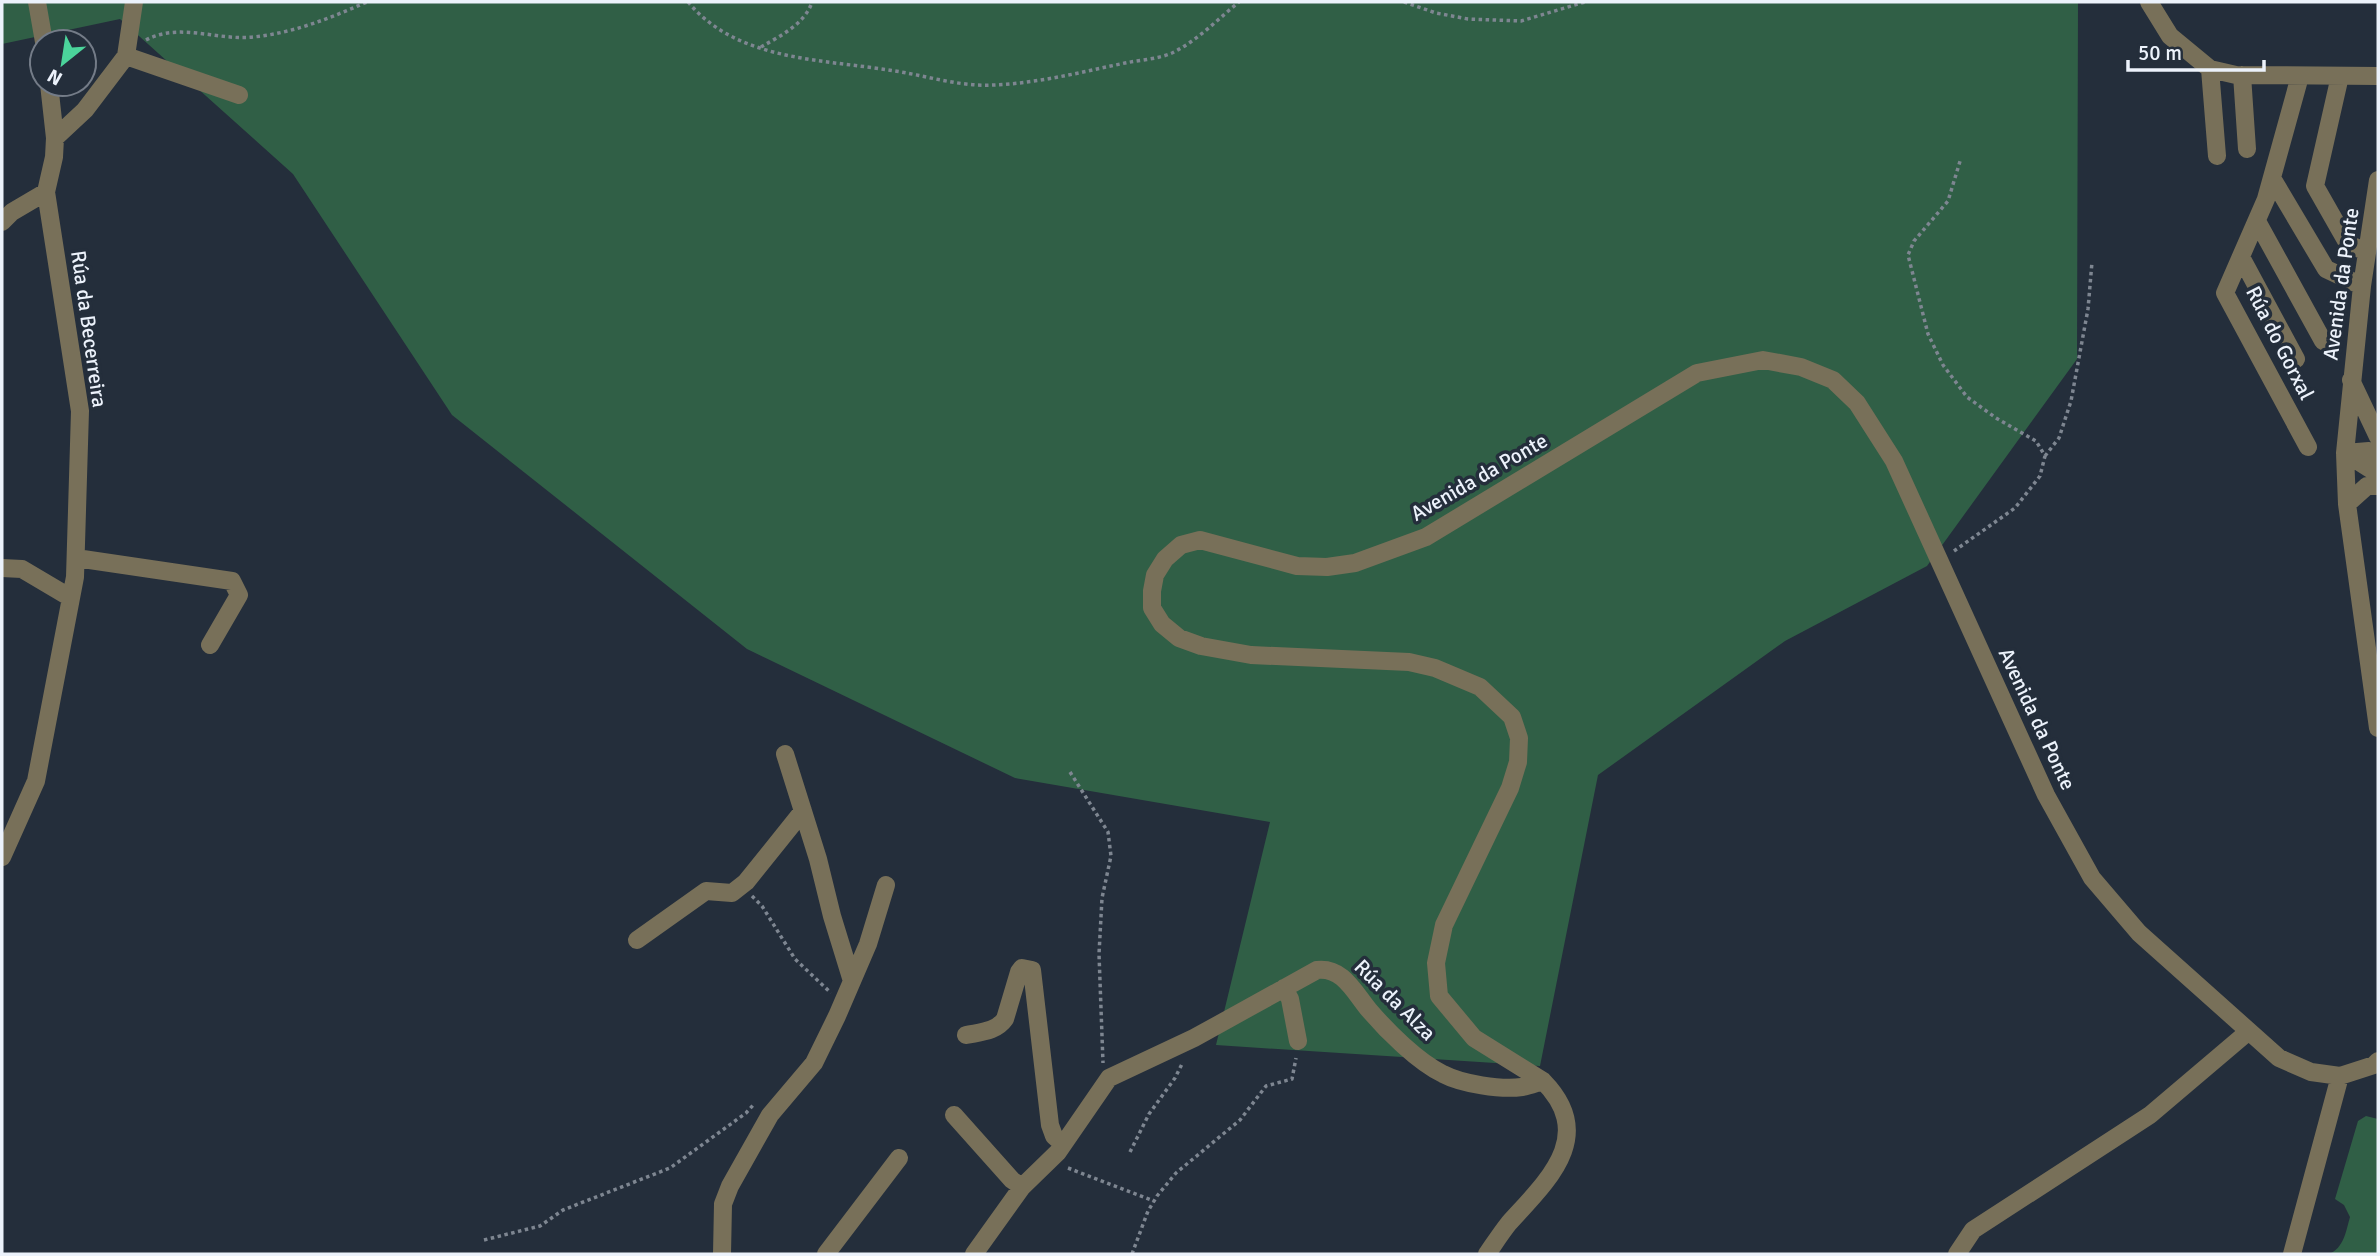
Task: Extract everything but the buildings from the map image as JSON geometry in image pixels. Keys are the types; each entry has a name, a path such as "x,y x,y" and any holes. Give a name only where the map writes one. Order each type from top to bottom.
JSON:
{"street":[{"path":"37,2 42,28"},
{"path":"55,138 85,110 126,56 134,2"},
{"path":"2149,2 2170,36 2210,69 2242,75 2378,76"},
{"path":"126,56 239,95"},
{"path":"2210,69 2217,156"},
{"path":"2242,75 2247,149"},
{"name":"Rúa do Gorxal","path":"2300,76 2272,178 2257,221 2225,293 2308,447"},
{"path":"2340,76 2315,186 2348,244 2367,252"},
{"name":"Rúa da Becerreira","path":"2,857 36,781 75,577 80,411 46,192 54,157 55,138 51,98"},
{"path":"2272,178 2326,269 2362,286"},
{"name":"Avenida da Ponte","path":"2378,180 2362,286 2345,453 2347,504 2378,728"},
{"path":"2,222 12,212 46,192"},
{"name":"Rúa do Gorxal","path":"2257,221 2323,341"},
{"name":"Rúa do Gorxal","path":"2241,257 2296,359"},
{"name":"Avenida da Ponte","path":"1487,1254 1556,1168 1566,1145 1568,1122 1557,1097 1543,1081 1474,1038 1439,996 1436,962 1444,925 1510,788 1518,762 1519,738 1512,717 1480,687 1435,668 1409,662 1251,655 1201,646 1179,638 1162,624 1153,608 1155,575 1165,559 1181,545 1200,540 1297,566 1327,567 1355,563 1426,537 1697,373 1763,360 1801,367 1833,380 1857,403 1894,461 2046,795 2092,878 2139,933 2279,1058 2311,1072 2340,1076 2374,1065 2378,1061"},
{"path":"2351,380 2378,437"},
{"path":"2345,453 2369,451 2378,454"},
{"path":"2345,453 2378,474"},
{"path":"2347,504 2367,486 2378,486"},
{"path":"76,558 232,581 239,595 210,645"},
{"path":"2,568 22,569 71,598"},
{"path":"785,754 852,981"},
{"path":"637,940 706,891 732,893 741,886 803,811"},
{"path":"722,1254 723,1204 730,1186 769,1115 814,1063 868,944 886,885"},
{"path":"965,1035 1001,1025 1019,972 1022,968 1032,970 1050,1125 1063,1144"},
{"name":"Rúa da Alza","path":"974,1254 1022,1187 1063,1144 1110,1078 1186,1042 1317,970 1330,969 1342,977 1371,1013 1404,1046 1443,1074 1478,1085 1522,1087 1543,1081"},
{"path":"1284,988 1290,999 1298,1041"},
{"path":"1957,1254 1973,1230 2150,1115 2249,1031"},
{"path":"2292,1254 2340,1076"},
{"path":"954,1115 1012,1180 1022,1187"},
{"path":"826,1254 899,1158"}],"path":[{"path":"126,56 152,37 179,31 216,37 251,37 292,31 367,2"},
{"path":"688,2 711,23 737,40 760,48 807,59 957,83 992,85 1035,82 1169,54 1191,41 1239,2"},
{"path":"760,48 792,28 810,10 812,2"},
{"path":"1404,2 1436,13 1468,19 1521,21 1585,2"},
{"path":"1961,158 1948,201 1914,241 1908,255 1928,334 1943,365 1967,397 1996,418 2036,441 2045,456"},
{"path":"1939,561 2015,508 2040,476 2045,456 2059,438 2071,401 2088,309 2092,262"},
{"path":"1070,772 1108,832 1111,856 1102,898 1100,954 1103,1066 1110,1078"},
{"path":"741,886 762,906 795,959 843,1003"},
{"path":"1132,1254 1154,1201 1176,1174 1240,1120 1266,1086 1292,1079 1298,1041"},
{"path":"1130,1152 1149,1114 1185,1059 1186,1042"},
{"path":"484,1240 540,1226 564,1210 670,1168 746,1113 759,1099"},
{"path":"1049,1161 1154,1201"}],"green space":[{"path":"2,2 2078,2 2077,359 1927,566 1785,641 1598,775 1540,1066 1216,1045 1270,822 1015,778 747,649 452,415 293,174 120,19 78,28 28,28 28,38 2,44"},
{"path":"2366,1116 2378,1119 2378,1254 2329,1254 2338,1248 2344,1238 2350,1217 2344,1205 2335,1199 2358,1121"}]}
